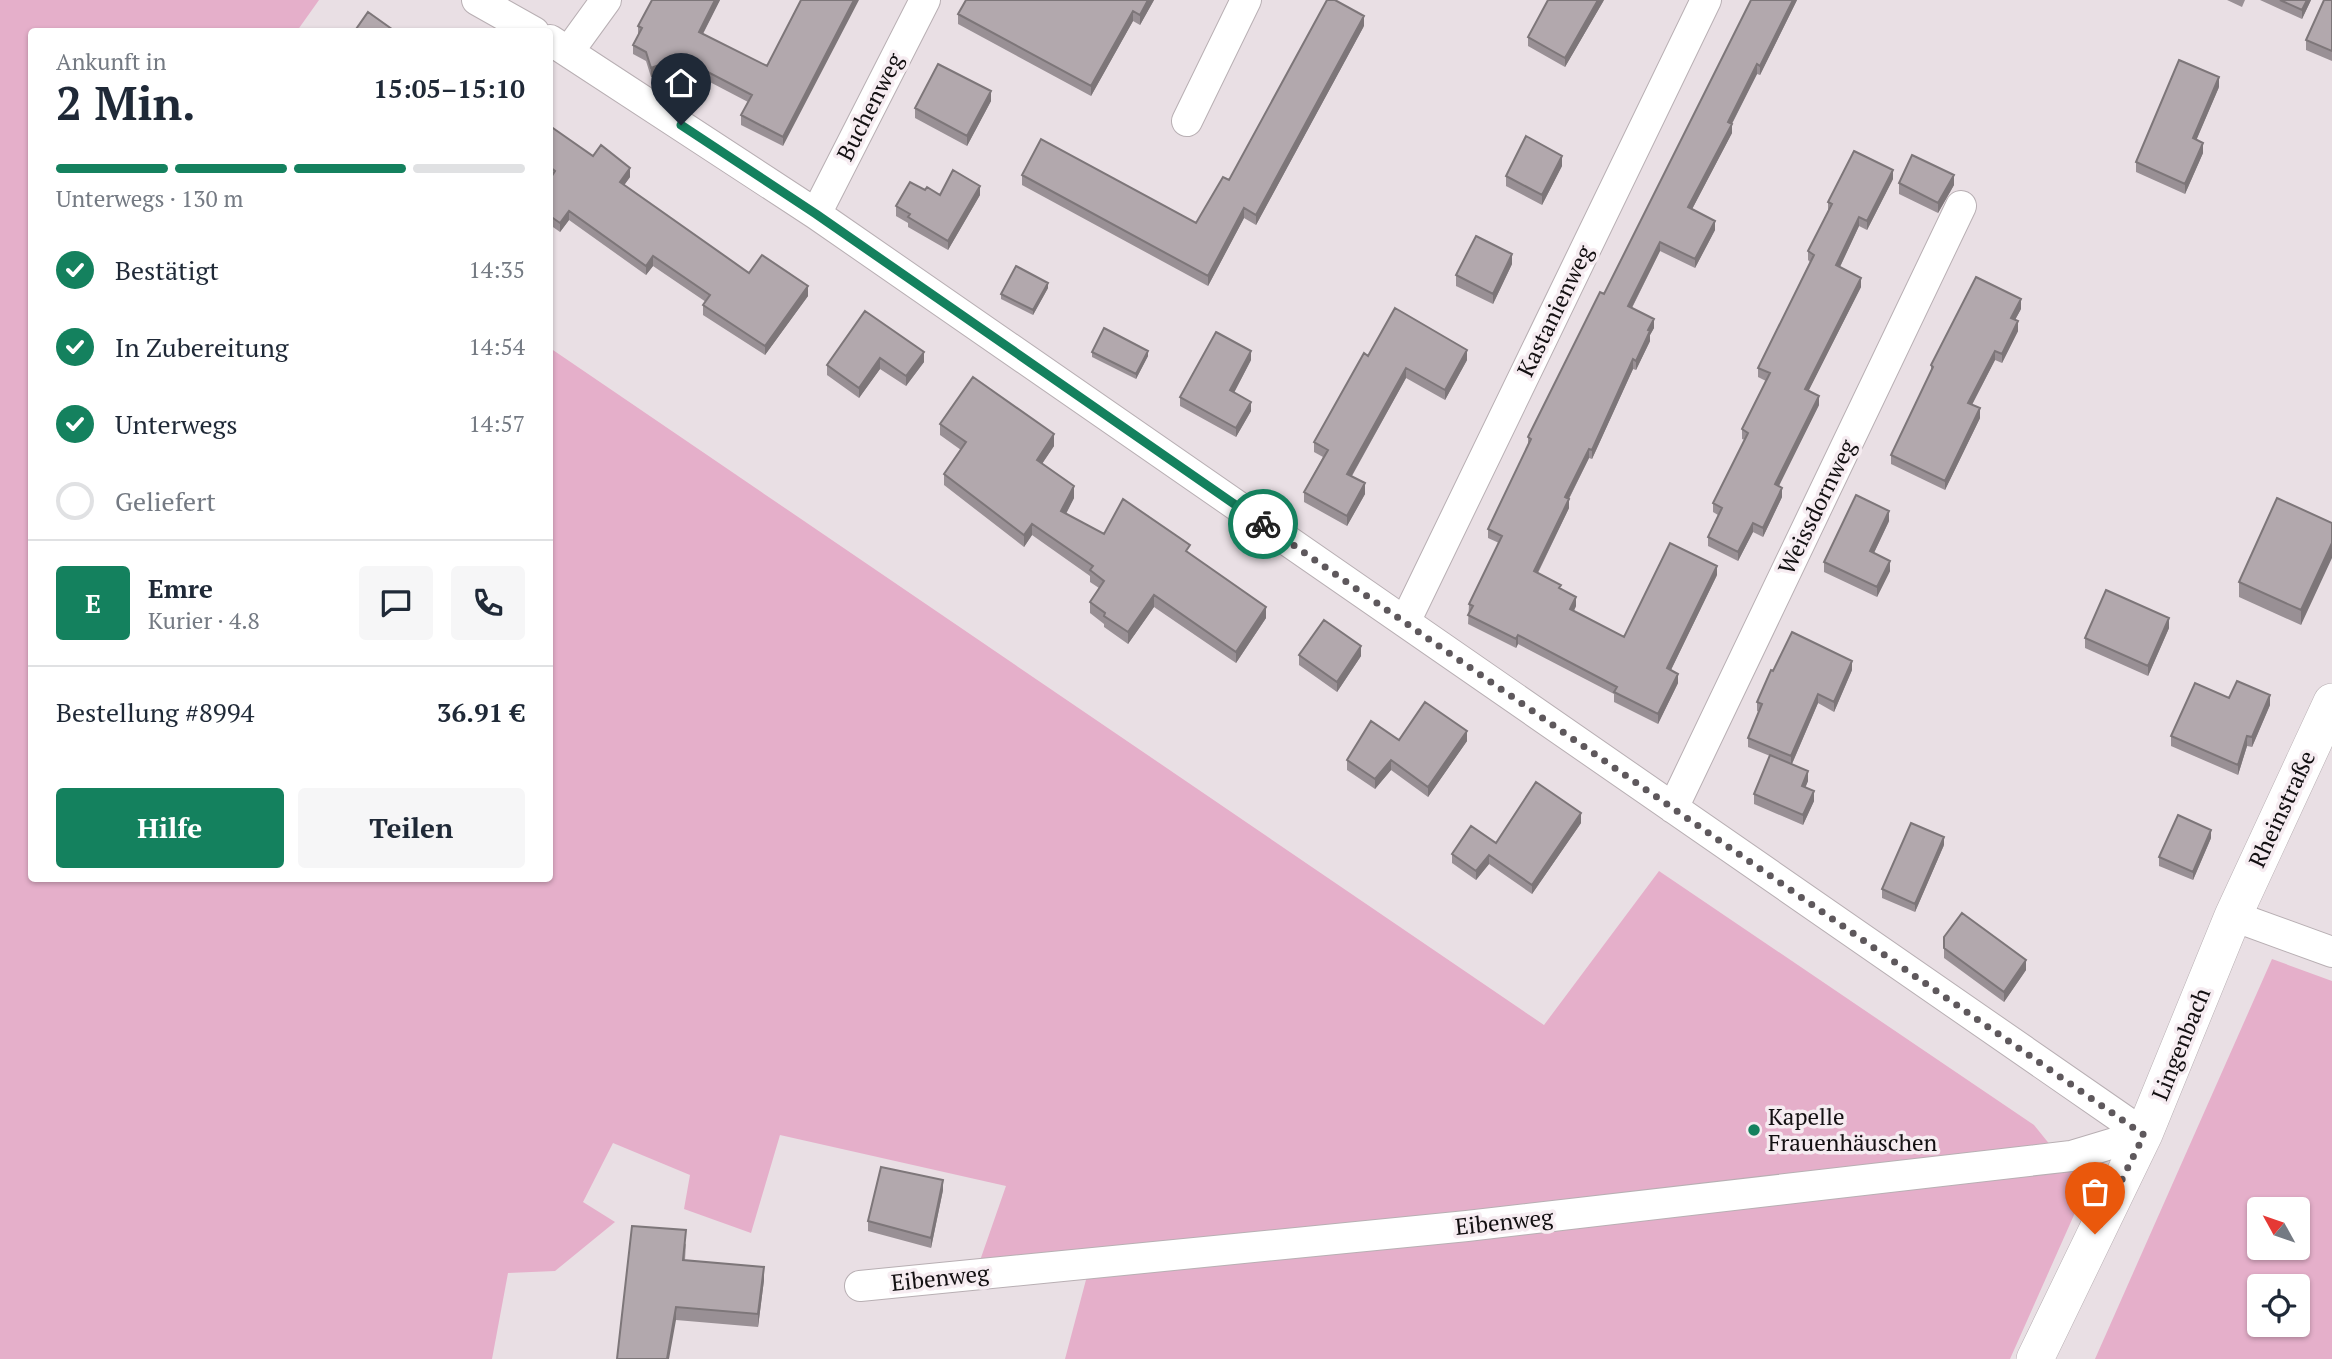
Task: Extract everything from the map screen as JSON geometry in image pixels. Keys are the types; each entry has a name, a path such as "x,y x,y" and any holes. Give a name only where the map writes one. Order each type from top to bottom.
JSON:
{"street":[{"path":"477,0 527,28"},
{"path":"606,0 559,45 816,214 2144,1135"},
{"name":"Buchenweg","path":"816,214 925,0"},
{"path":"1187,121 1246,0"},
{"name":"Kastanienweg","path":"1405,622 1706,0"},
{"name":"Weissdornweg","path":"1673,808 1961,206"},
{"name":"Rheinstraße","path":"2233,916 2332,702"},
{"path":"2233,916 2332,952"},
{"name":"Lingenbach","path":"2035,1359 2144,1135 2233,916"},
{"name":"Eibenweg","path":"860,1286 1467,1226 2071,1156 2144,1135"}],"shaded area":[{"path":"0,0 319,0 299,28 28,28 28,882 553,882 553,350 1544,1025 1659,871 2034,1125 2051,1146 976,1272 1006,1186 780,1135 751,1233 684,1209 690,1175 613,1143 583,1202 615,1222 555,1271 508,1273 492,1359 0,1359"},
{"path":"2272,959 2332,981 2332,1359 2095,1359"},
{"path":"2067,1165 2086,1188 2010,1359 1065,1359 1087,1276"}],"building":[{"path":"652,0 715,0 699,32 767,66 801,0 854,0 783,137 741,115 752,95 685,60 680,69 667,62 651,68 646,52 633,45 642,28 638,26"},
{"path":"966,0 1148,0 1140,15 1133,11 1091,86 958,14"},
{"path":"1327,0 1335,0 1364,16 1256,215 1244,208 1208,276 1022,175 1041,139 1196,223 1223,177 1229,180"},
{"path":"1548,0 1598,0 1565,58 1528,37"},
{"path":"1751,0 1793,0 1760,66 1757,64 1728,122 1732,124 1688,207 1715,221 1695,259 1660,242 1628,306 1654,319 1648,330 1650,331 1636,361 1633,359 1592,450 1589,449 1565,497 1569,499 1534,571 1561,585 1559,588 1576,597 1570,609 1624,637 1670,543 1717,566 1667,668 1678,674 1658,714 1614,692 1617,687 1518,635 1516,639 1468,615 1473,606 1469,604 1502,536 1488,529 1531,439 1528,437 1600,292 1604,294"},
{"path":"2280,0 2307,0 2302,10"},
{"path":"2324,0 2332,0 2332,51 2306,40"},
{"path":"368,12 390,28 357,28"},
{"path":"2179,60 2219,77 2193,138 2203,143 2185,184 2136,162"},
{"path":"938,64 991,91 967,136 915,108"},
{"path":"553,128 593,156 601,145 630,168 620,182 749,273 762,255 808,286 765,346 703,305 710,295 653,256 646,266 569,211 560,223 553,218"},
{"path":"1526,136 1562,156 1542,195 1506,176"},
{"path":"1854,151 1893,170 1867,221 1859,217 1836,265 1861,278 1805,389 1819,396 1775,484 1782,488 1763,528 1753,523 1738,552 1708,537 1722,508 1713,503 1748,433 1742,429 1770,373 1758,368 1814,255 1808,251 1832,204 1828,202"},
{"path":"1912,155 1954,175 1938,203 1899,183"},
{"path":"953,170 980,186 948,241 908,217 910,214 896,206 910,182 925,190 927,187 940,195"},
{"path":"1476,236 1512,254 1493,294 1456,275"},
{"path":"1016,266 1048,283 1033,310 1001,294"},
{"path":"1976,277 2021,299 2011,318 2018,321 2002,354 1995,351 1968,403 1980,408 1945,481 1891,455 1933,367 1931,365"},
{"path":"1395,308 1467,350 1445,390 1406,368 1347,474 1365,483 1347,516 1304,492 1328,450 1314,442 1364,353 1368,356"},
{"path":"865,311 924,352 906,376 880,358 859,388 827,365"},
{"path":"1104,328 1148,351 1136,374 1092,352"},
{"path":"1216,332 1251,351 1230,390 1251,402 1236,428 1180,397"},
{"path":"973,377 1054,434 1037,460 1074,486 1061,511 1104,534 1123,499 1190,545 1186,551 1266,607 1236,652 1154,595 1128,632 1104,616 1105,613 1090,602 1104,581 1090,570 1093,566 1032,524 1024,535 944,474 966,442 940,424"},
{"path":"1856,495 1889,511 1870,551 1890,561 1877,587 1824,562"},
{"path":"2277,498 2332,523 2332,543 2301,610 2239,582"},
{"path":"2106,590 2169,618 2148,666 2085,638"},
{"path":"1324,620 1361,646 1337,682 1299,655"},
{"path":"1792,632 1852,661 1834,702 1818,694 1791,756 1748,738 1762,704 1757,702"},
{"path":"2237,681 2270,695 2252,737 2247,736 2238,765 2171,736 2195,683 2229,698"},
{"path":"1425,702 1467,731 1428,787 1391,760 1375,779 1347,760 1371,721 1399,740"},
{"path":"1770,755 1808,771 1802,786 1814,791 1803,815 1754,794"},
{"path":"1536,782 1581,813 1532,885 1489,855 1476,871 1452,854 1471,826 1496,843"},
{"path":"2178,815 2211,830 2193,872 2159,857"},
{"path":"1911,823 1944,837 1915,904 1882,889"},
{"path":"1962,913 2026,960 2004,992 1944,948 1944,937"},
{"path":"881,1167 943,1180 931,1238 868,1221"},
{"path":"632,1226 686,1230 683,1260 764,1267 758,1314 676,1307 667,1359 617,1359"}],"way so far":[{"path":"1263,524 2144,1135 2095,1234"}],"place":[{"name":"Kapelle Frauenhäuschen","path":"1754,1130"}],"route":[{"path":"681,125 816,214 1263,524"}]}
